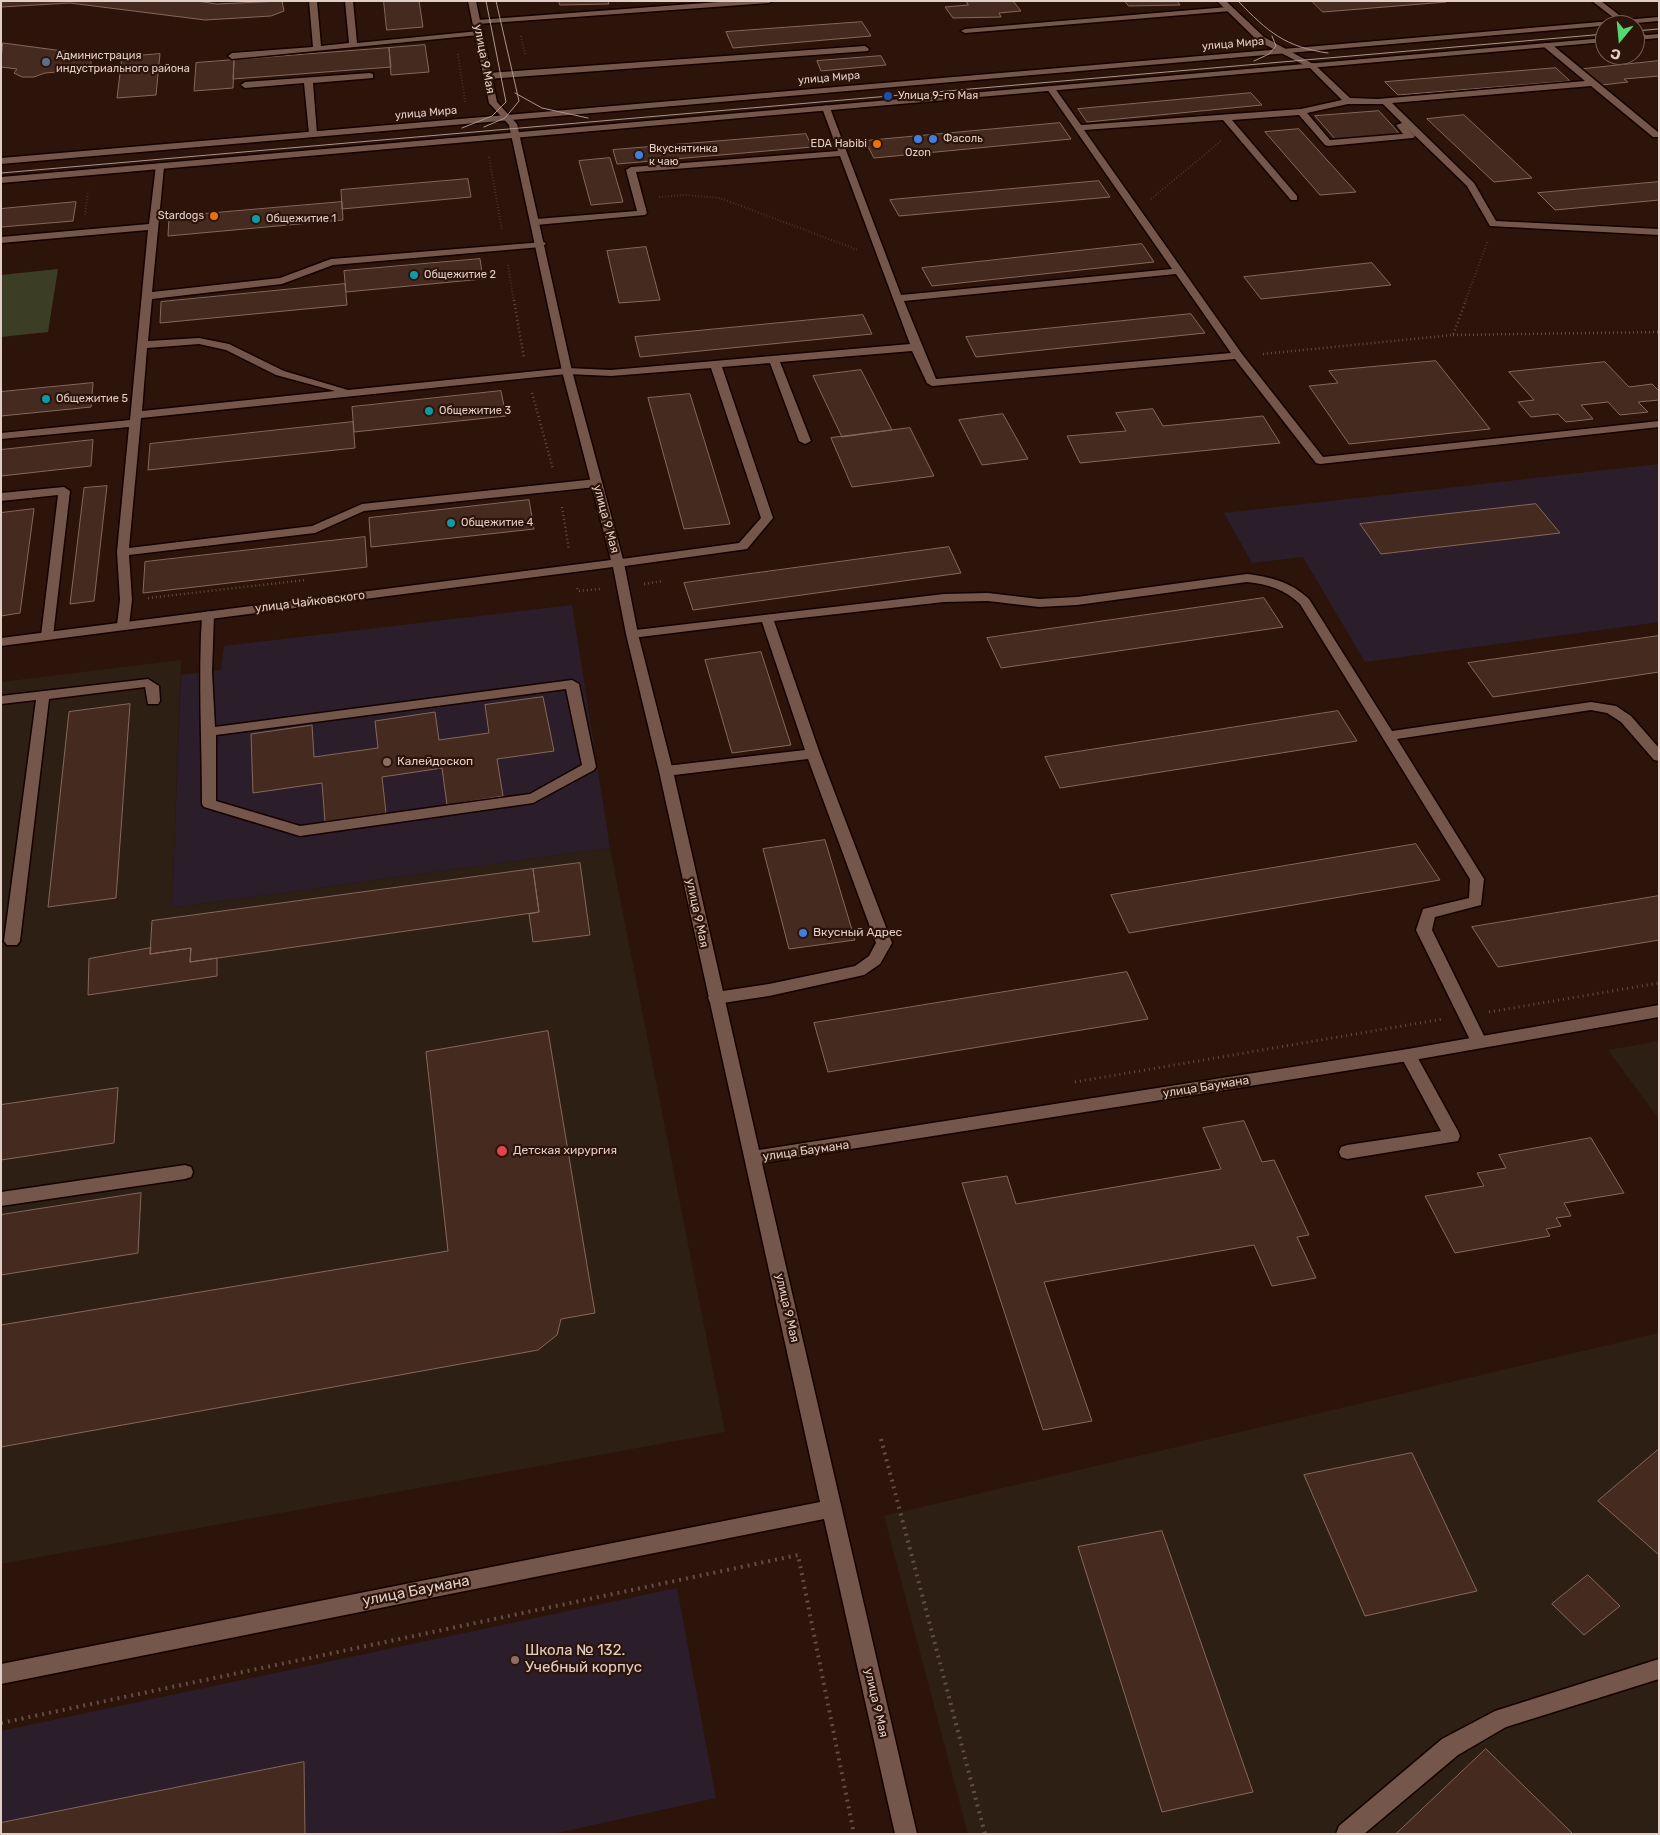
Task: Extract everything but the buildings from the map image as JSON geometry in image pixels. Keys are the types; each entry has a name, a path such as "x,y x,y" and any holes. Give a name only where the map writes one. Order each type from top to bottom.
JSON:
{"street":[{"path":"313,1 317,49"},
{"path":"349,1 353,44"},
{"name":"улица 9 Мая","path":"472,1 493,103 513,124 541,244 567,371 618,563 632,634 666,771 903,1833"},
{"path":"232,56 317,49 478,27 769,1"},
{"path":"1221,1 1261,39 1313,66 1348,101"},
{"path":"1596,1 1614,15"},
{"path":"965,31 1228,9"},
{"name":"улица Мира","path":"1645,21 1659,19"},
{"name":"улица Мира","path":"1,161 1595,25"},
{"path":"1645,37 1659,36"},
{"path":"1,180 1595,41"},
{"path":"1546,45 1656,136"},
{"path":"488,76 865,48"},
{"path":"246,85 370,76"},
{"path":"308,81 313,117 312,134"},
{"path":"1080,128 1301,112 1348,101 1382,102 1593,83"},
{"path":"1051,89 1238,356 1320,460 1659,424"},
{"path":"1301,112 1328,143 1410,136 1382,102"},
{"path":"1382,102 1471,185 1493,224 1659,232"},
{"path":"826,108 916,347 932,383 1238,356"},
{"path":"1226,118 1294,198"},
{"path":"536,222 642,213 631,170 843,153"},
{"path":"123,625 126,600 123,552 159,167"},
{"path":"1,240 153,227"},
{"path":"147,296 282,281 330,262 541,244"},
{"path":"899,298 1178,271"},
{"path":"142,345 199,341 229,348 280,373 349,392"},
{"path":"1,436 349,392 567,371 612,372 916,347"},
{"path":"774,359 805,441"},
{"name":"улица Чайковского","path":"1,642 743,546 767,518 716,364"},
{"path":"1,488 58,483"},
{"path":"123,552 315,530 362,508 596,483"},
{"path":"1,497 64,491 47,636"},
{"path":"632,634 944,598 988,597 1038,603 1077,601 1247,578 1272,582 1292,589 1305,602 1477,879 1476,901 1428,913 1424,930 1479,1042"},
{"path":"208,615 205,672 209,732 209,804 300,831 533,798 589,767 572,684 209,732"},
{"path":"716,998 769,990 859,971 875,960 884,943 814,754 767,618"},
{"path":"1,700 148,683 152,686 153,702"},
{"path":"12,941 43,694"},
{"path":"1388,736 1591,706 1611,709 1626,719 1659,758"},
{"path":"666,771 814,754"},
{"name":"улица Баумана","path":"753,1158 1408,1055 1659,1011"},
{"path":"1347,1152 1452,1136 1408,1055"},
{"path":"1,1199 185,1172"},
{"name":"улица Баумана","path":"1,1674 831,1509"},
{"path":"1347,1834 1450,1747 1502,1718 1659,1669"}],"path":[{"path":"1137,211 1235,129"},
{"path":"488,151 527,375 558,487 569,550"},
{"path":"82,233 88,186"},
{"path":"639,199 685,194 720,198 884,260"},
{"path":"1453,335 1493,224"},
{"path":"1238,356 1453,335 1659,332"},
{"path":"1073,1082 1659,983"},
{"path":"881,1439 985,1834"},
{"path":"1,1723 798,1555 854,1834"}],"shaded area":[{"path":"1659,464 1659,622 1365,662 1303,557 1252,563 1224,513"},
{"name":"Калейдоскоп","path":"572,605 610,848 172,908 181,675 221,670 224,646"},
{"path":"181,660 172,908 610,848 725,1432 1,1564 1,682"},
{"path":"1659,1041 1659,1119 1608,1050"},
{"path":"1659,1333 1659,1834 968,1834 884,1516"},
{"name":"Школа № 132. Учебный корпус","path":"677,1588 716,1798 552,1834 1,1834 1,1731"}],"green space":[{"path":"58,269 48,332 1,337 1,275"}],"tram line":[{"path":"462,128 492,116 506,102 486,1"},
{"path":"496,1 517,94"},
{"path":"1238,1 1278,36 1300,47 1328,53"},
{"path":"1645,30 1659,29"},
{"path":"1,173 1595,35"},
{"path":"1254,61 1269,54 1276,46 1272,36"},
{"path":"484,127 505,118 519,101 517,94"},
{"path":"517,94 542,108 588,118"}],"place":[{"name":"Администрация индустриального района","path":"46,62"},
{"name":"Улица 9-го Мая","path":"888,96"},
{"name":"Ozon","path":"918,139"},
{"name":"Фасоль","path":"933,139"},
{"name":"EDA Habibi","path":"877,144"},
{"name":"Вкуснятинка к чаю","path":"639,155"},
{"name":"Stardogs","path":"214,216"},
{"name":"Общежитие 1","path":"256,219"},
{"name":"Общежитие 2","path":"414,275"},
{"name":"Общежитие 5","path":"46,399"},
{"name":"Общежитие 3","path":"429,411"},
{"name":"Общежитие 4","path":"451,523"},
{"name":"Калейдоскоп","path":"387,762"},
{"name":"Вкусный Адрес","path":"803,933"},
{"name":"Детская хирургия","path":"502,1151"},
{"name":"Школа № 132. Учебный корпус","path":"515,1660"}]}
